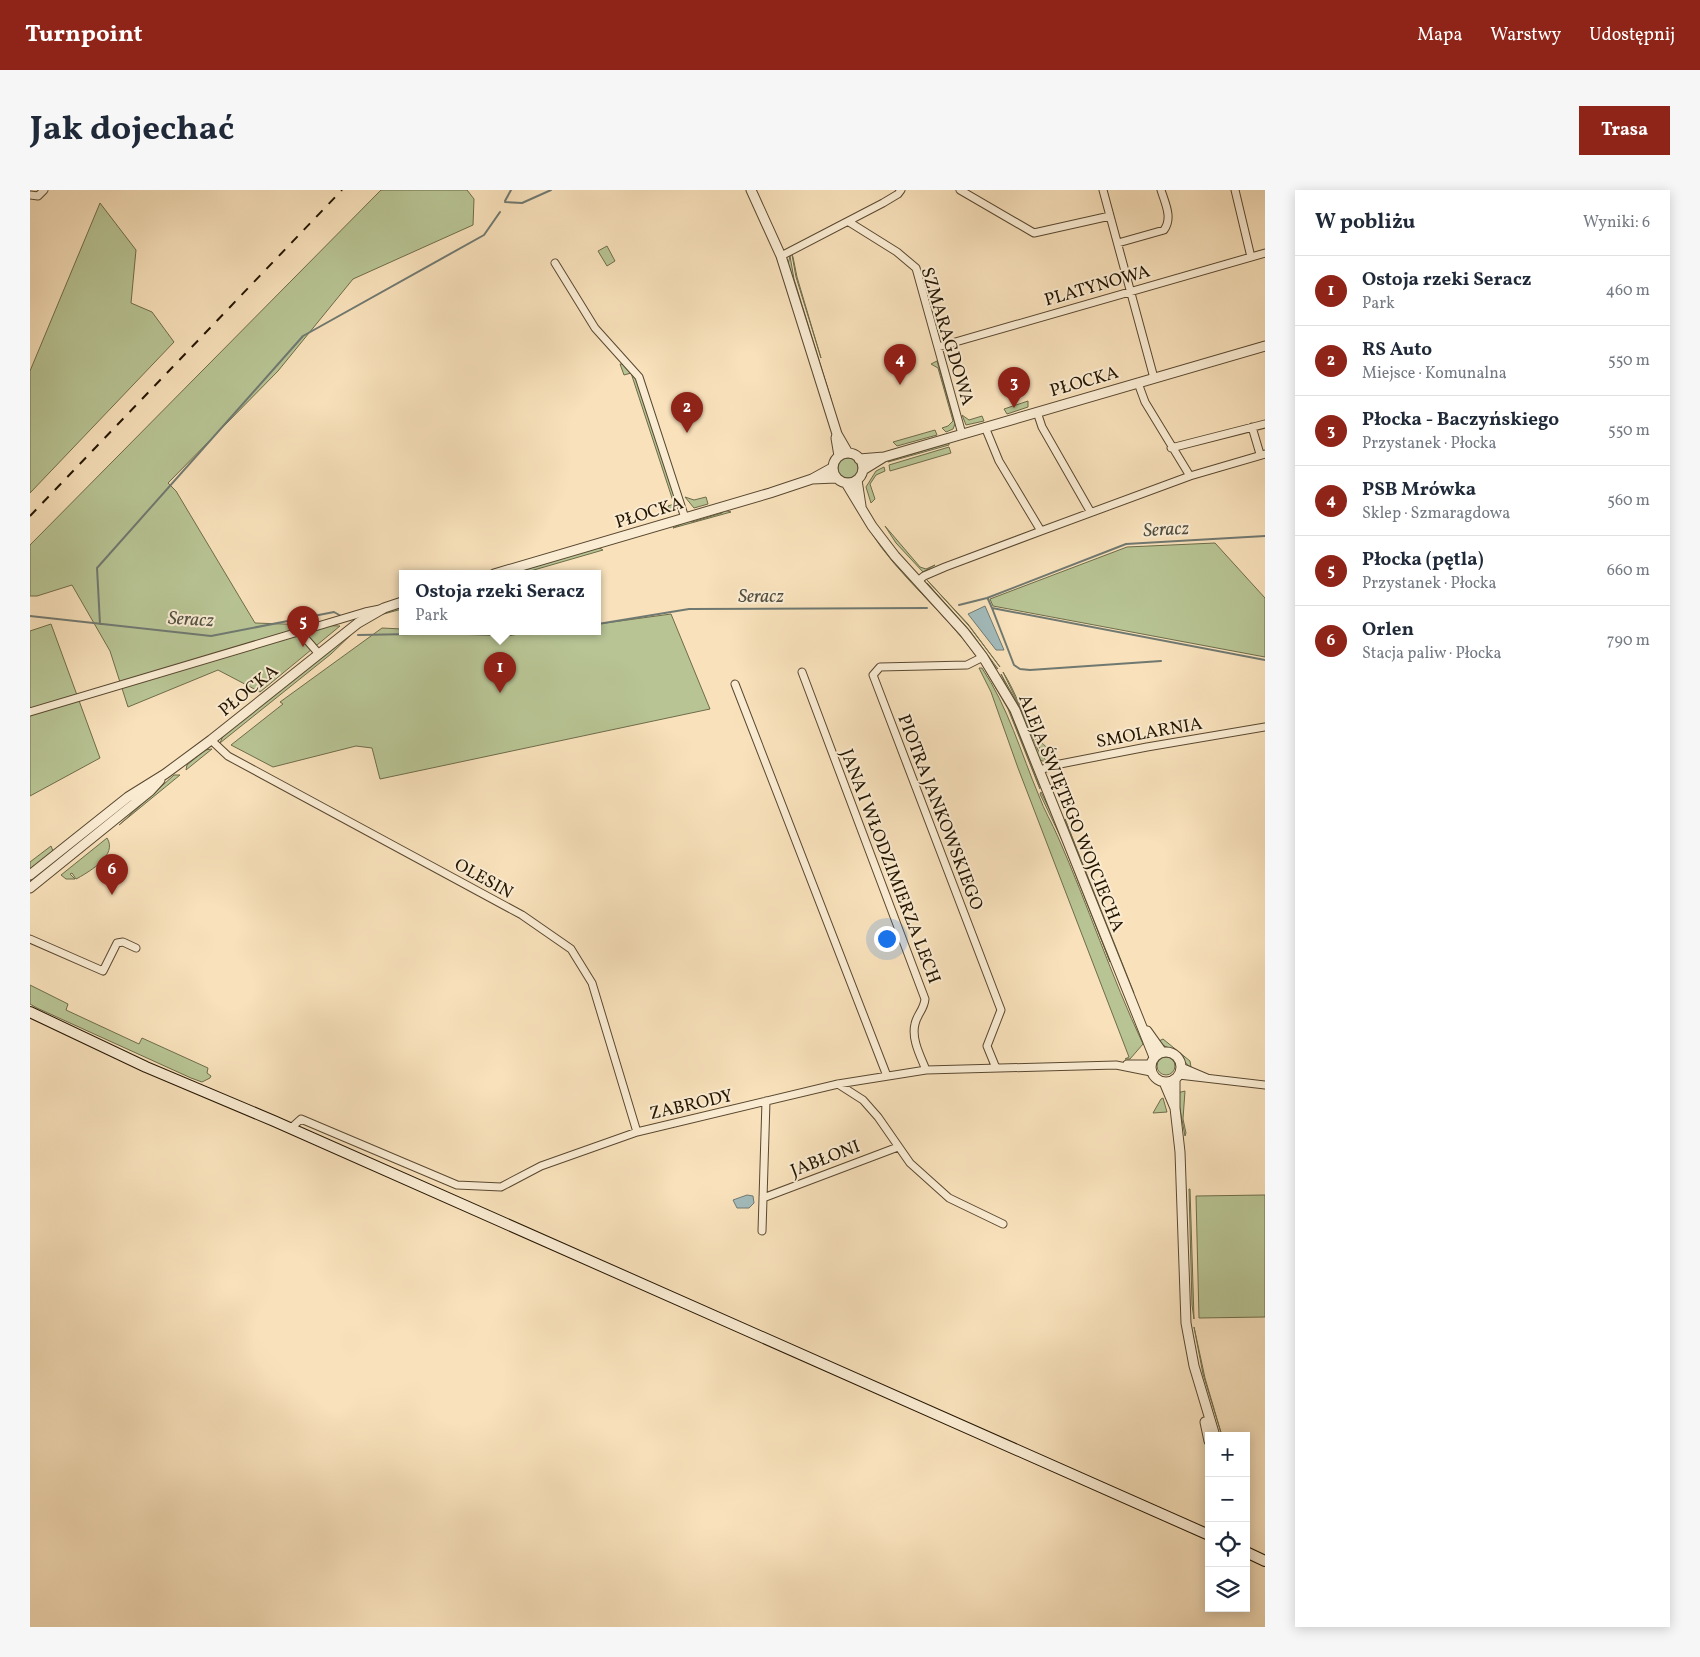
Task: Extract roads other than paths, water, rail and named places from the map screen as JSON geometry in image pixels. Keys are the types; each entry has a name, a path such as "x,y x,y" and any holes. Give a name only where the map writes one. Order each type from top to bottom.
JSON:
{"main road":[{"path":"30,1008 53,1022"},
{"path":"30,1012 211,1089 274,1121 1205,1533"},
{"path":"1250,1554 1265,1561"}],"street":[{"path":"30,196 38,196 44,190"},
{"path":"750,190 782,256 843,454"},
{"path":"960,190 1034,233 1110,216"},
{"path":"1103,190 1132,291 1154,378"},
{"path":"1118,242 1164,230 1169,218 1162,190"},
{"path":"1235,190 1251,257"},
{"path":"782,256 849,222 900,192"},
{"name":"SZMARAGDOWA","path":"849,222 897,252 916,268 962,434"},
{"name":"PLATYNOWA","path":"938,347 1265,253"},
{"path":"555,263 595,328 639,377 685,518"},
{"name":"PŁOCKA","path":"859,459 884,457 1265,346"},
{"path":"1138,383 1142,396 1171,448 1190,476"},
{"path":"1037,412 1042,427 1090,512"},
{"path":"1171,448 1265,424"},
{"path":"985,427 999,461 1041,531"},
{"path":"918,582 924,576 946,567 1090,512 1190,476 1262,454 1252,427"},
{"path":"843,454 859,459 863,470 857,480 846,484 836,478 832,468 843,454"},
{"name":"PŁOCKA","path":"863,470 884,457"},
{"name":"PŁOCKA","path":"508,570 812,479 832,468"},
{"name":"PŁOCKA","path":"812,479 836,478"},
{"name":"ALEJA ŚWIĘTEGO WOJCIECHA","path":"857,480 861,506"},
{"name":"ALEJA ŚWIĘTEGO WOJCIECHA","path":"846,484 881,539 964,632 983,657 1015,710 1155,1061"},
{"name":"PŁOCKA","path":"30,875 128,797 166,774 211,740 358,623 384,608 399,603"},
{"path":"30,712 299,631 384,608"},
{"path":"299,631 319,654"},
{"name":"PIOTRA JANKOWSKIEGO","path":"983,657 967,665 889,665 880,667 873,676 906,764 926,808 1001,1010 987,1046 996,1068"},
{"name":"JANA I WŁODZIMIERZA LECH","path":"802,672 925,999 924,1008 915,1023 914,1034 926,1070"},
{"path":"735,684 887,1076"},
{"name":"SMOLARNIA","path":"1040,770 1055,765 1147,747 1265,727"},
{"name":"OLESIN","path":"211,740 228,756 522,915 571,949 592,983 637,1132"},
{"name":"PŁOCKA","path":"30,888 150,791 166,774"},
{"path":"96,822 105,828"},
{"path":"43,864 50,872"},
{"path":"30,939 103,971 117,943 123,942 136,948"},
{"path":"1175,1108 1164,1082 1156,1079 1155,1061 1176,1055 1179,1074 1175,1108 1180,1152 1186,1323 1190,1350 1213,1432"},
{"name":"ZABRODY","path":"291,1128 300,1119 456,1185 501,1187 541,1166 637,1132 838,1084 926,1070 1122,1065 1155,1061"},
{"path":"1164,1082 1179,1074 1265,1085"},
{"path":"838,1084 862,1100 878,1117 910,1163 949,1198 986,1218 1003,1224"},
{"name":"JABŁONI","path":"762,1231 766,1101"},
{"name":"JABŁONI","path":"763,1198 898,1147"},
{"path":"1204,1404 1208,1432"}],"water":[{"path":"985,606 1004,650 996,650 968,614"},
{"path":"747,1195 753,1196 754,1203 749,1208 737,1208 733,1200"}],"waterway":[{"path":"505,201 511,190"},
{"path":"505,202 522,203 551,190"},
{"path":"100,624 97,568 303,336 484,235 500,212"},
{"name":"Seracz","path":"959,605 987,598 1126,544 1265,536"},
{"path":"988,599 992,608 1265,660"},
{"name":"Seracz","path":"601,624 689,609 927,608"},
{"path":"992,608 1014,665 1020,669 1030,670 1161,661"},
{"name":"Seracz","path":"30,616 211,636 334,612 341,616"},
{"name":"Seracz","path":"358,635 399,634"}],"railway":[{"path":"30,516 342,190"}],"place":[{"name":"PSB Mrówka","path":"900,385"},
{"name":"Płocka - Baczyńskiego","path":"1014,408"},
{"name":"RS Auto","path":"687,433"},
{"name":"Płocka (pętla)","path":"303,647"},
{"name":"Ostoja rzeki Seracz","path":"500,693"},
{"name":"Orlen","path":"112,895"}]}
